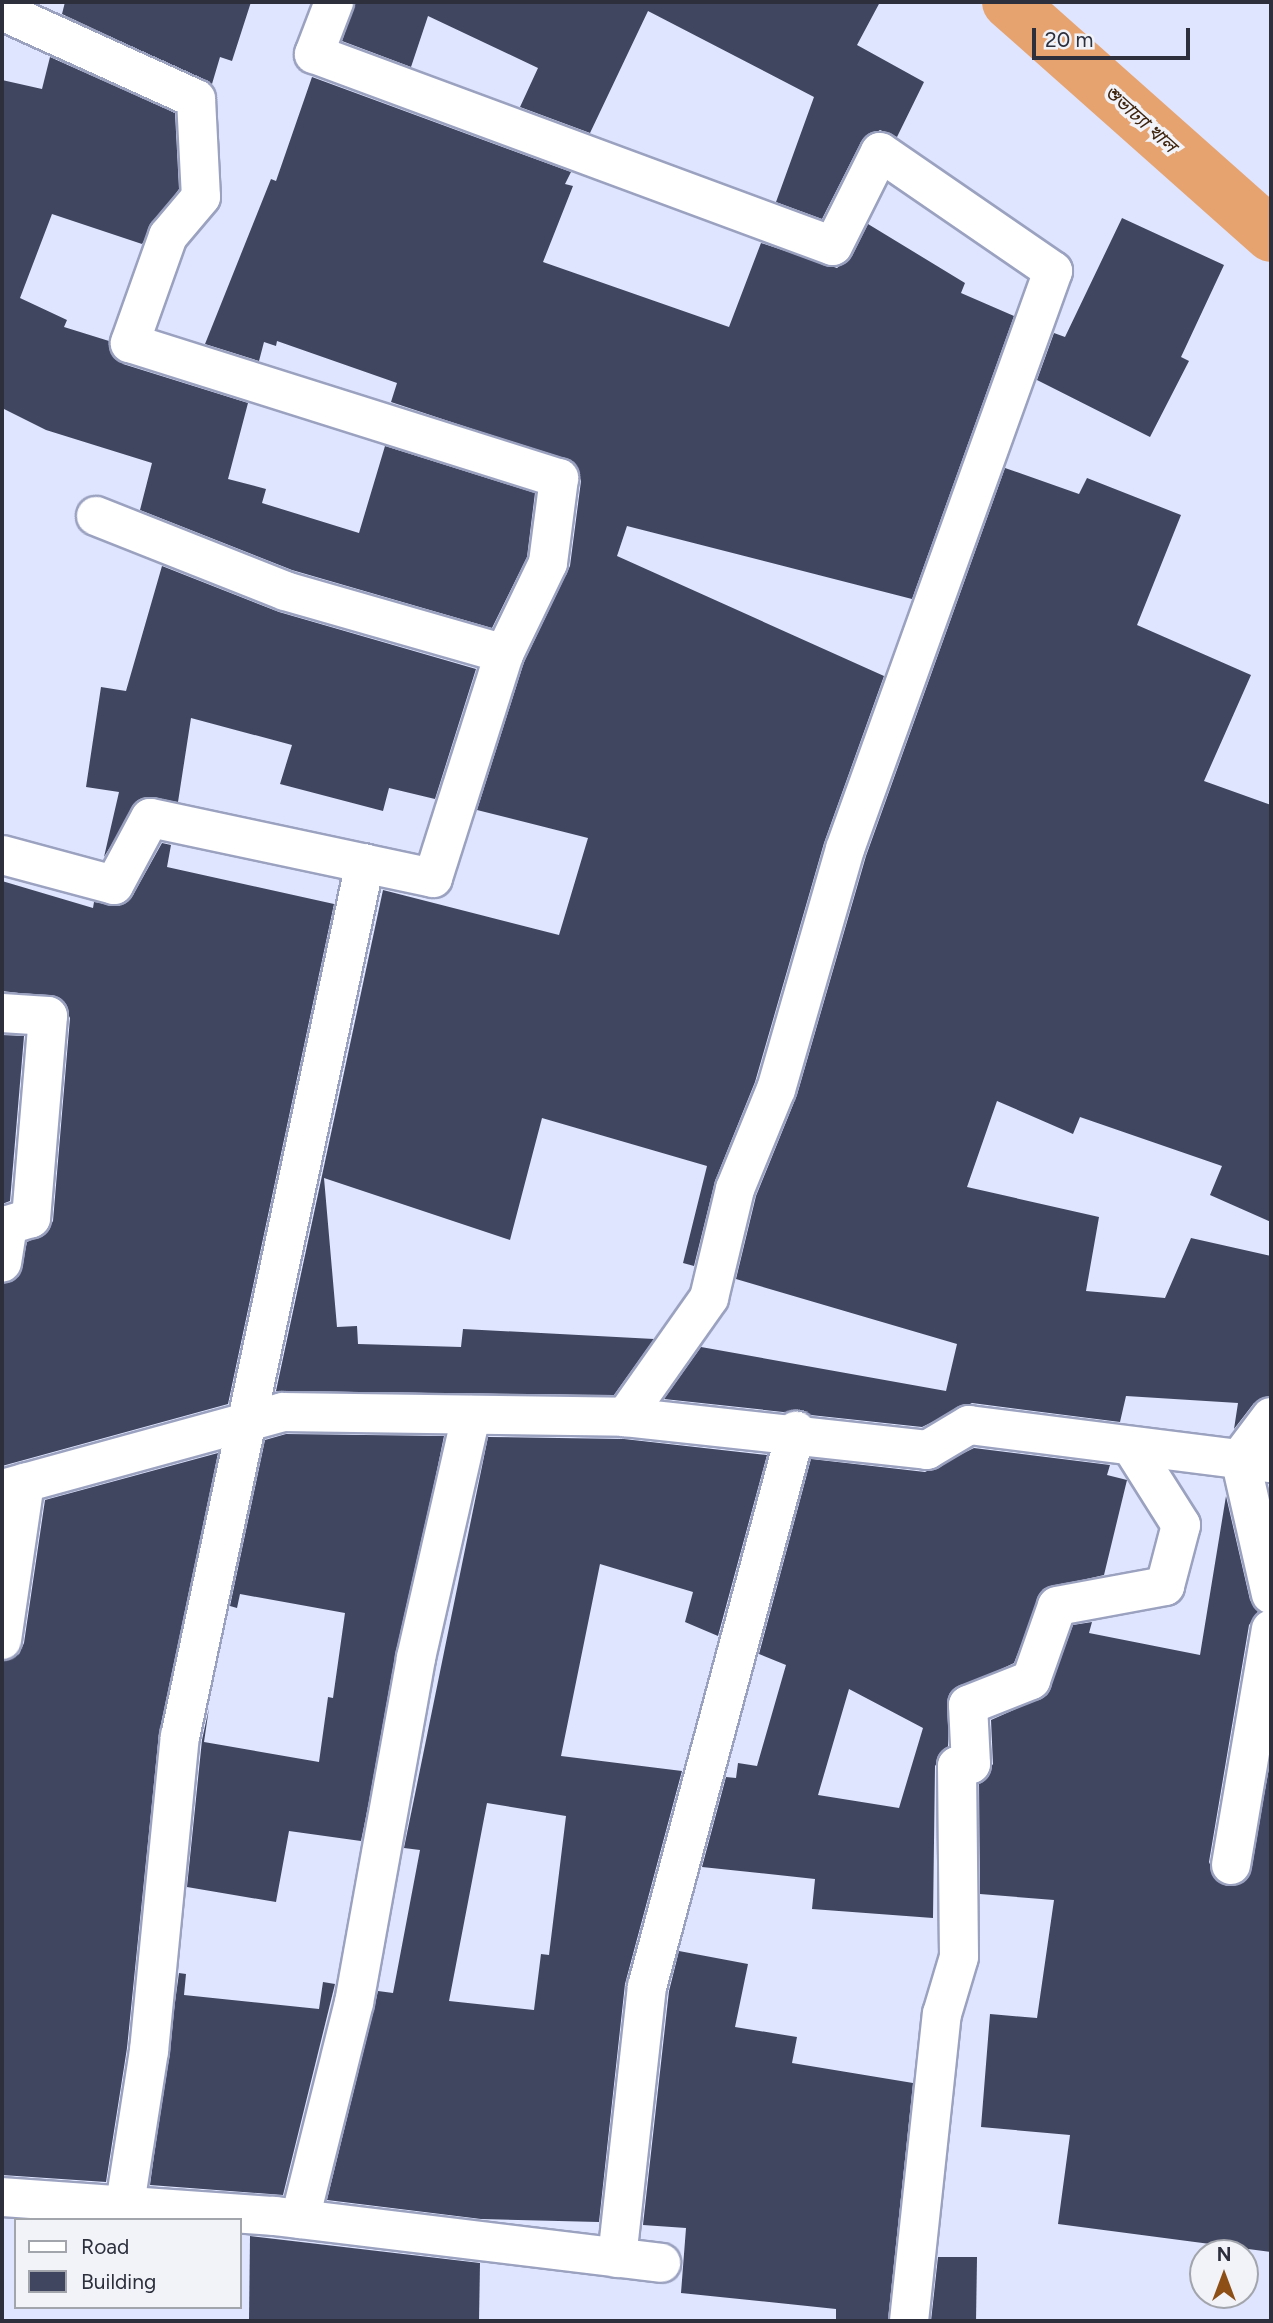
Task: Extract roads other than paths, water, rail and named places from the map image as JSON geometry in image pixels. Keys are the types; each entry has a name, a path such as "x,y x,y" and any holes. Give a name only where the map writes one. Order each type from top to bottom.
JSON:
{"street":[{"path":"334,2 314,54 832,246 880,152 1053,271 845,849 776,1089 735,1189 709,1298 625,1417"},
{"path":"2,11 197,99 201,197 168,236 130,343 559,478 548,563 505,654 433,878 150,818 114,885 2,855"},
{"path":"96,516 285,591 505,654"},
{"path":"125,2204 149,2051 180,1737 252,1420 365,863"},
{"path":"2,1013 48,1016 31,1218 8,1225 2,1264"},
{"path":"2,1640 13,1486 283,1412 625,1417 796,1432 927,1450 969,1425 1133,1449 1256,1461"},
{"path":"300,2219 354,2003 416,1658 471,1415"},
{"path":"1271,1417 1256,1461 1271,1595"},
{"path":"617,2258 647,1987 796,1432"},
{"path":"909,2321 942,2014 959,1957 957,1766 971,1764 968,1705 1031,1680 1057,1606 1165,1586 1181,1525 1133,1449"},
{"path":"1231,1865 1271,1629"},
{"path":"2,2197 300,2219 661,2263"}],"waterway":[{"name":"শুভাঢ্যা খাল","path":"1009,2 1271,235"}]}
